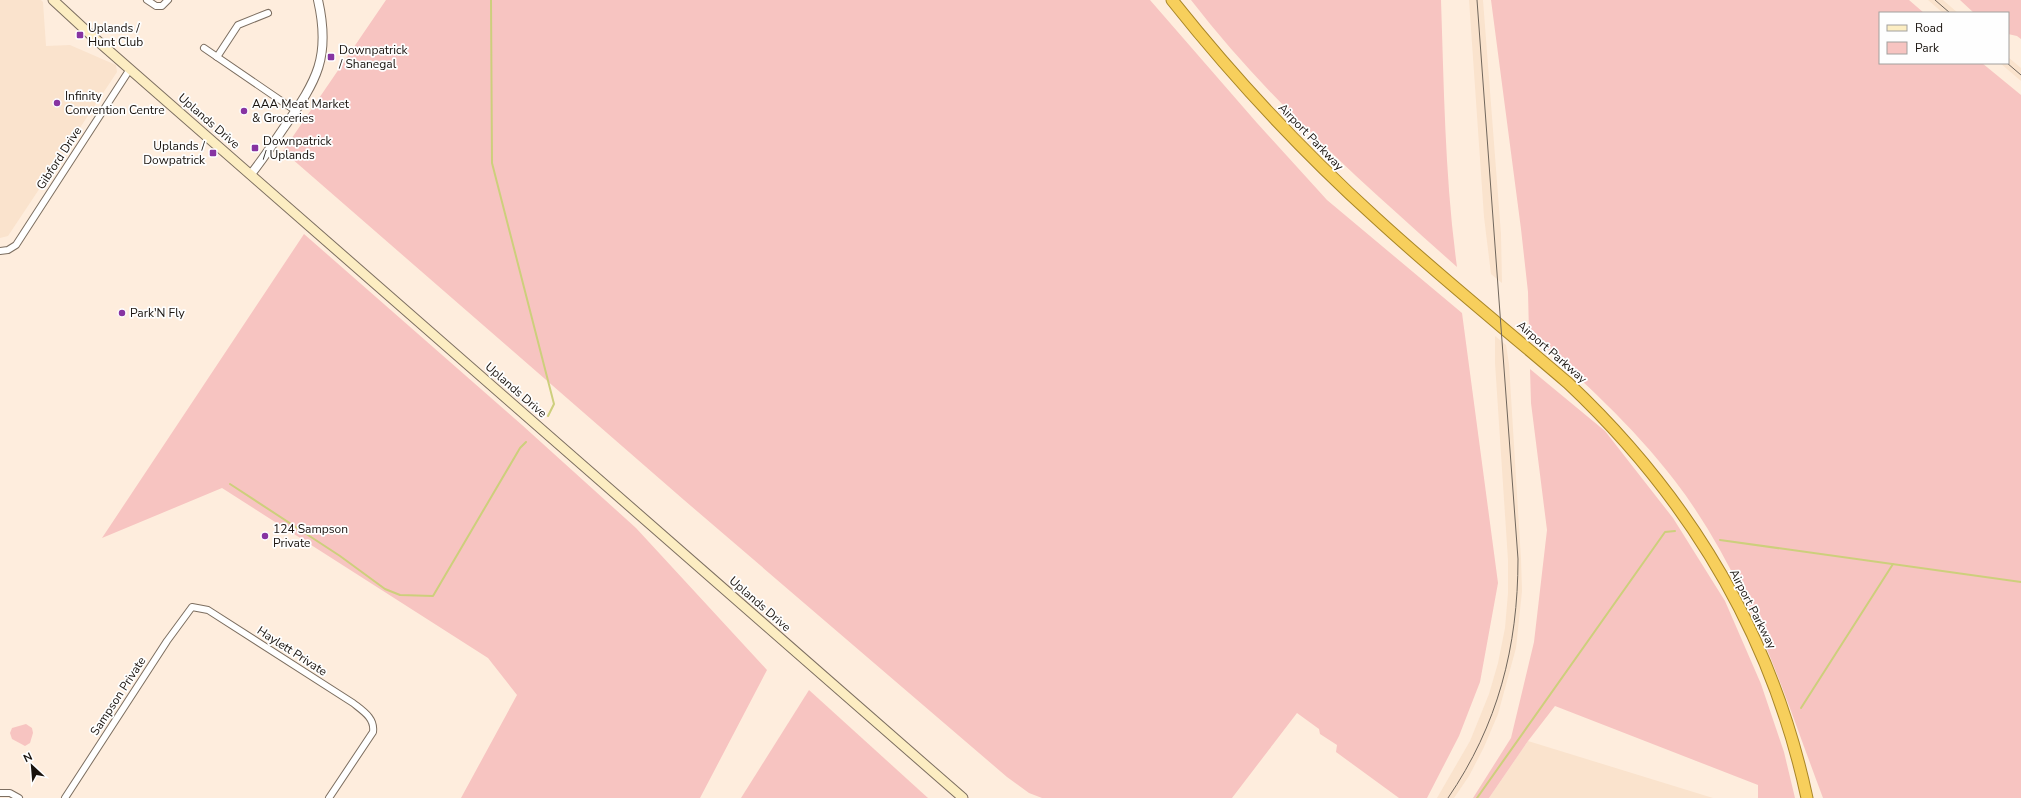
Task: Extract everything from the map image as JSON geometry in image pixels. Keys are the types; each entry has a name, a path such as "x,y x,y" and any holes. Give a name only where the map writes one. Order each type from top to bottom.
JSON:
{"highway":[{"name":"Airport Parkway","path":"1172,0 1252,93 1315,160 1376,218 1568,383 1597,410 1649,467 1693,529 1741,609 1772,680 1794,746 1807,798"}],"main road":[{"name":"Uplands Drive","path":"54,0 130,69 963,798"}],"street":[{"path":"148,0 156,6 162,6 168,0"},
{"path":"251,174 296,111 313,82 321,62 324,34 318,0"},
{"path":"216,57 238,25 268,13"},
{"path":"204,48 296,111"},
{"name":"Gibford Drive","path":"0,251 8,250 16,245 130,69"},
{"name":"Haylett Private","path":"192,607 208,610 353,703 370,716 374,723 373,732 329,798"},
{"name":"Sampson Private","path":"65,798 176,626 192,607"},
{"path":"0,793 10,793 19,798"}],"shaded area":[{"path":"0,0 41,0 43,2 46,46 70,45 116,65 117,72 8,236 0,238"},
{"path":"1469,0 1483,0 1501,234 1502,283 1491,274 1484,217"},
{"path":"1928,0 1943,0 1957,12 1942,12"},
{"path":"2009,58 2021,68 2021,81 2001,64 2009,64"},
{"path":"1495,336 1506,345 1509,364 1522,591 1516,648 1498,714 1484,747 1469,776 1454,798 1437,798 1470,741 1489,694 1498,663 1505,628 1508,593 1508,560 1495,363"},
{"path":"1528,741 1713,798 1489,798"}],"green space":[{"path":"386,0 1150,0 1257,123 1327,200 1462,313 1498,583 1480,682 1459,736 1427,798 1399,798 1336,752 1337,745 1320,734 1319,729 1297,713 1232,798 1042,798 1029,793 1007,777 684,500 283,151"},
{"path":"1191,0 1441,0 1447,167 1457,267 1352,172 1284,106 1221,37"},
{"path":"1491,0 1909,0 1923,12 1879,12 1879,64 1983,64 2021,95 2021,798 1823,798 1761,634 1723,555 1700,517 1675,481 1642,441 1606,404 1529,333 1528,292"},
{"path":"1960,0 2021,0 2021,39 2017,36 2009,34 2009,12 1973,12"},
{"path":"304,234 522,425 636,528 767,670 700,798 461,798 517,695 488,658 222,488 102,538"},
{"path":"1530,369 1605,431 1673,518 1725,601 1761,684 1784,752 1795,798 1758,798 1758,785 1555,706 1528,741 1489,798 1473,798 1511,738 1534,642 1547,530 1531,403"},
{"path":"809,690 928,798 741,798"},
{"path":"26,724 32,728 33,733 30,743 25,746 12,739 10,733 12,728"}],"waterway":[{"path":"491,0 492,163 554,404 548,416"},
{"path":"230,484 340,556 385,589 400,595 433,596 520,448 526,442"},
{"path":"1477,798 1665,532 1675,531"},
{"path":"1720,540 2021,582"},
{"path":"1801,708 1893,564"}],"tram line":[{"path":"1448,798 1480,742 1492,714 1502,684 1509,654 1517,592 1518,559 1477,0"},
{"path":"1935,0 1949,12"},
{"path":"2008,64 2021,75"}],"place":[{"name":"Uplands / Hunt Club","path":"80,35"},
{"name":"Downpatrick / Shanegal","path":"331,57"},
{"name":"Infinity Convention Centre","path":"57,103"},
{"name":"AAA Meat Market & Groceries","path":"244,111"},
{"name":"Downpatrick / Uplands","path":"255,148"},
{"name":"Uplands / Dowpatrick","path":"213,153"},
{"name":"Park'N Fly","path":"122,313"},
{"name":"124 Sampson Private","path":"265,536"}]}
